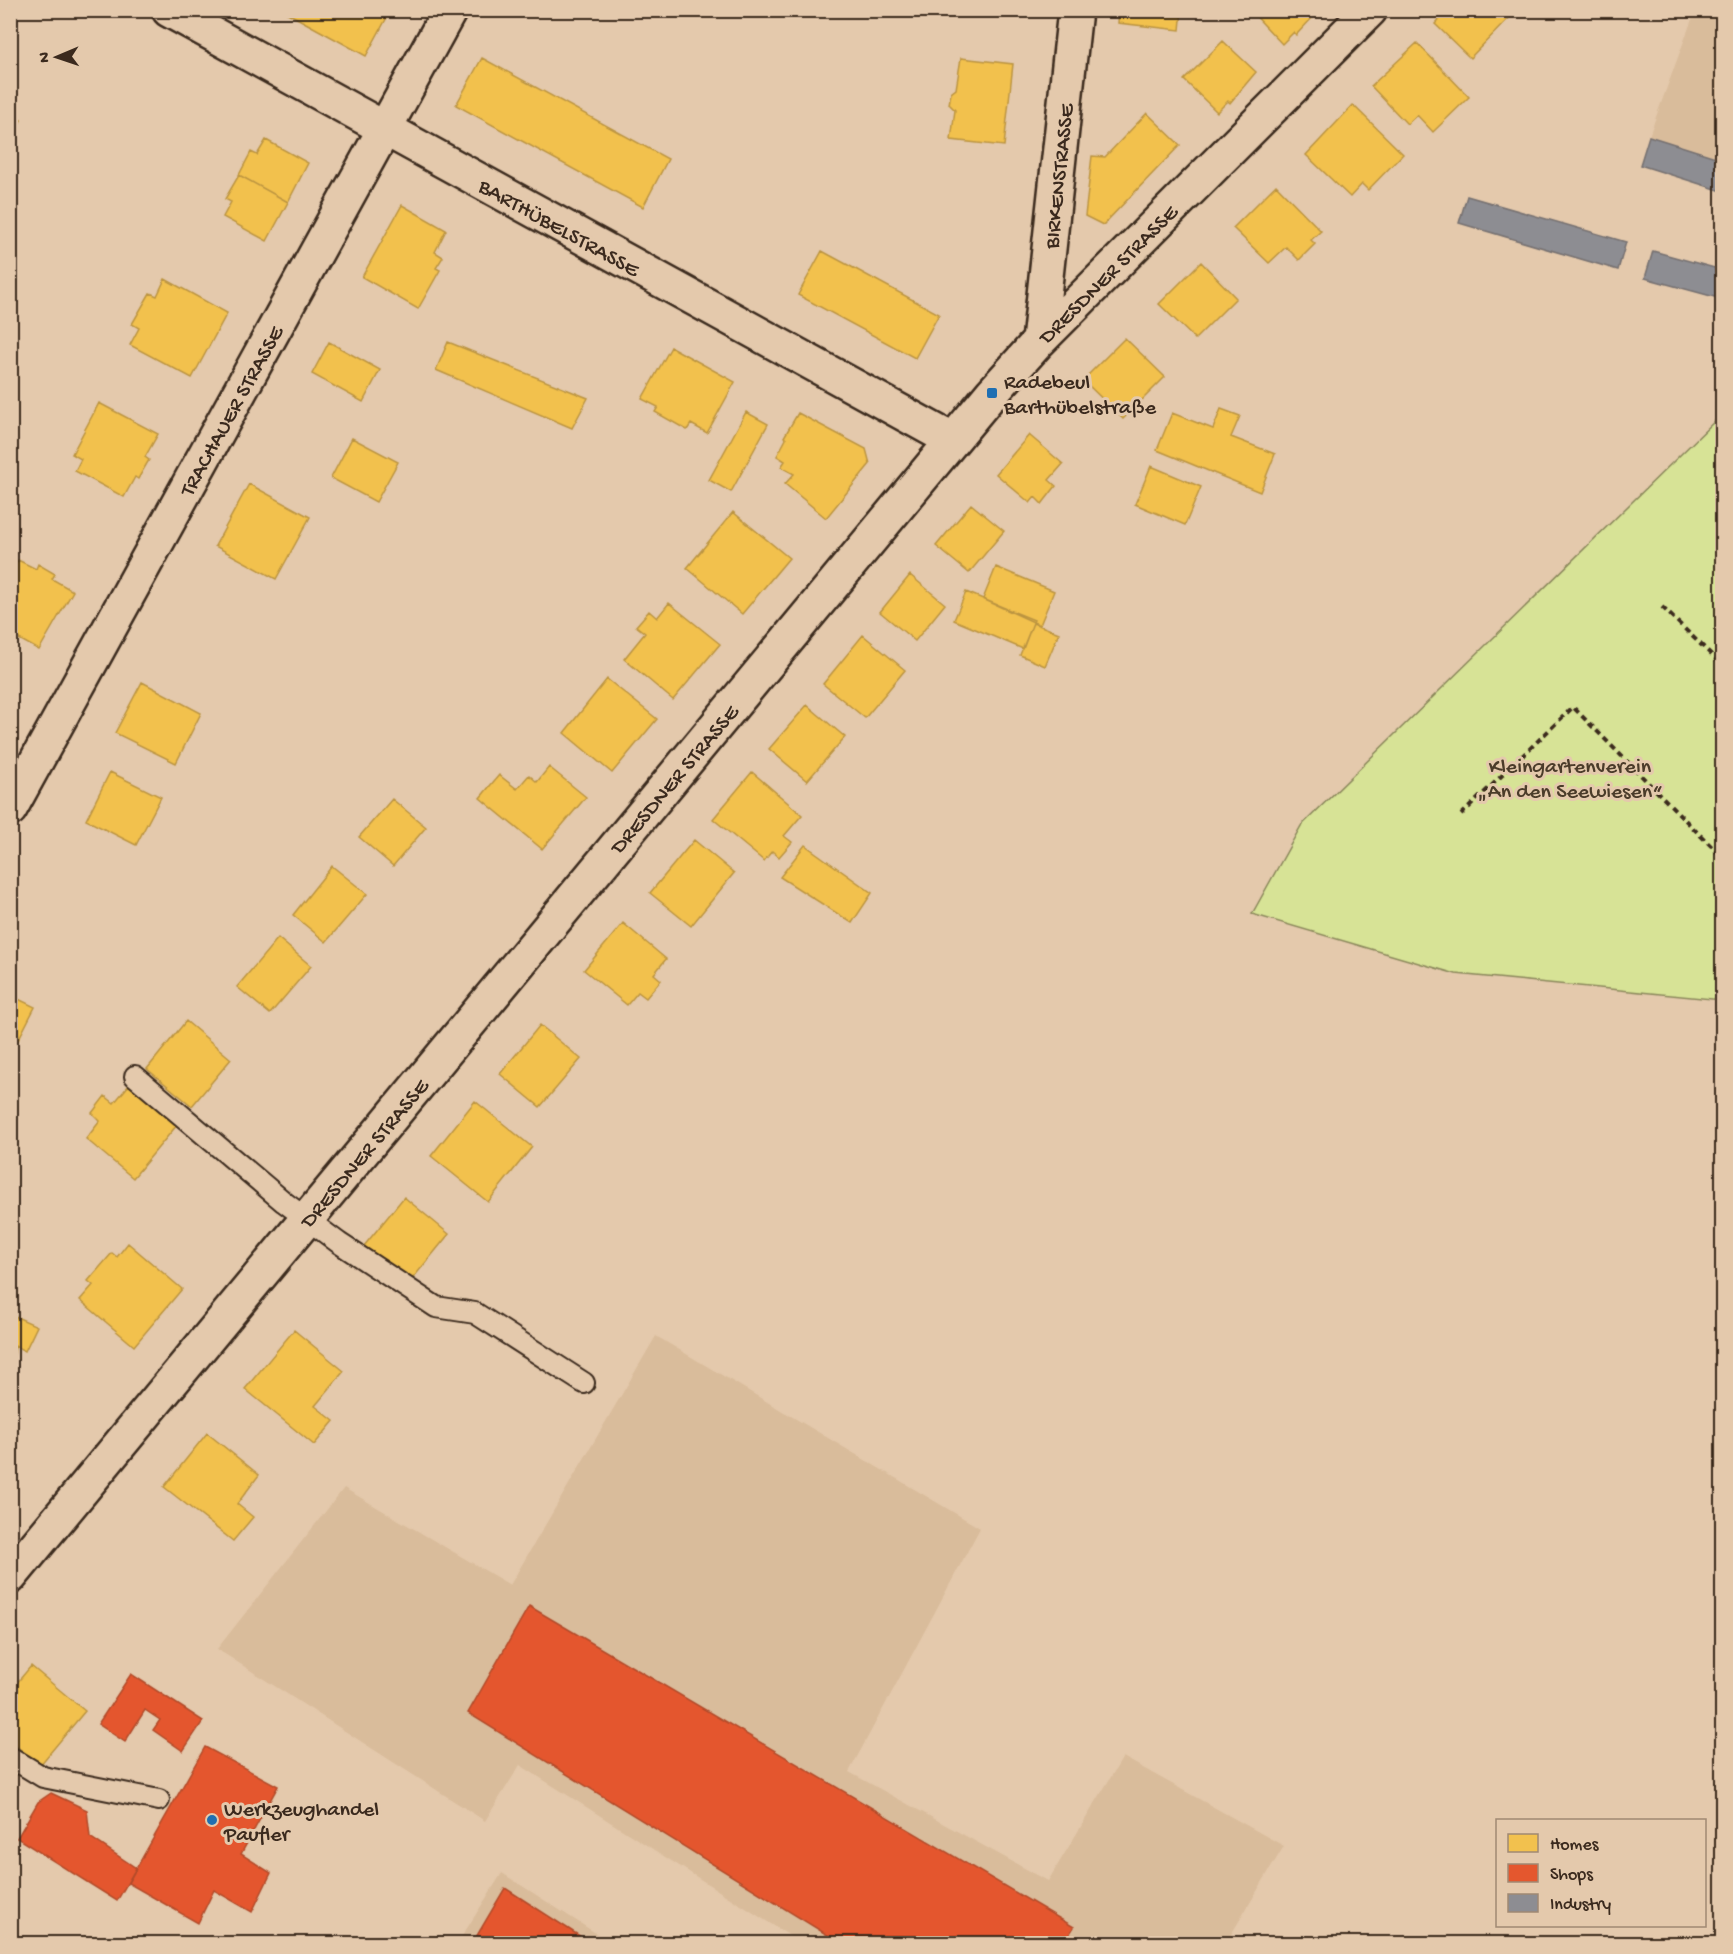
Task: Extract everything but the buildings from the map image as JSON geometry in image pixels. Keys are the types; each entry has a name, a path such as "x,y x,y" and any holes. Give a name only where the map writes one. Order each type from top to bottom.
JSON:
{"street":[{"name":"BARTHÜBELSTRASSE","path":"169,10 952,440"},
{"name":"TRACHAUER STRASSE","path":"10,809 450,10"},
{"name":"BIRKENSTRASSE","path":"1039,341 1075,10"},
{"name":"DRESDNER STRASSE","path":"10,1577 952,440 1039,341 1370,10"}],"lane":[{"path":"135,1076 307,1220 436,1308 475,1313 584,1383"},
{"path":"10,1758 43,1777 159,1800"}],"path":[{"path":"1662,607 1722,665"},
{"path":"1461,815 1574,707 1722,857"}],"shaded area":[{"path":"1695,11 1722,11 1722,159 1649,136"},
{"path":"656,1336 980,1528 849,1772 1048,1881 1123,1757 1284,1846 1226,1943 801,1943 520,1765 485,1821 217,1649 344,1488 510,1585"},
{"path":"502,1873 611,1943 457,1944"}],"green space":[{"name":"Kleingartenverein „An den Seewiesen“","path":"1722,414 1722,1000 1456,974 1252,914 1301,826"}],"place":[{"name":"Radebeul Barthübelstraße","path":"992,393"},
{"name":"Werkzeughandel Paufler","path":"212,1820"}]}
